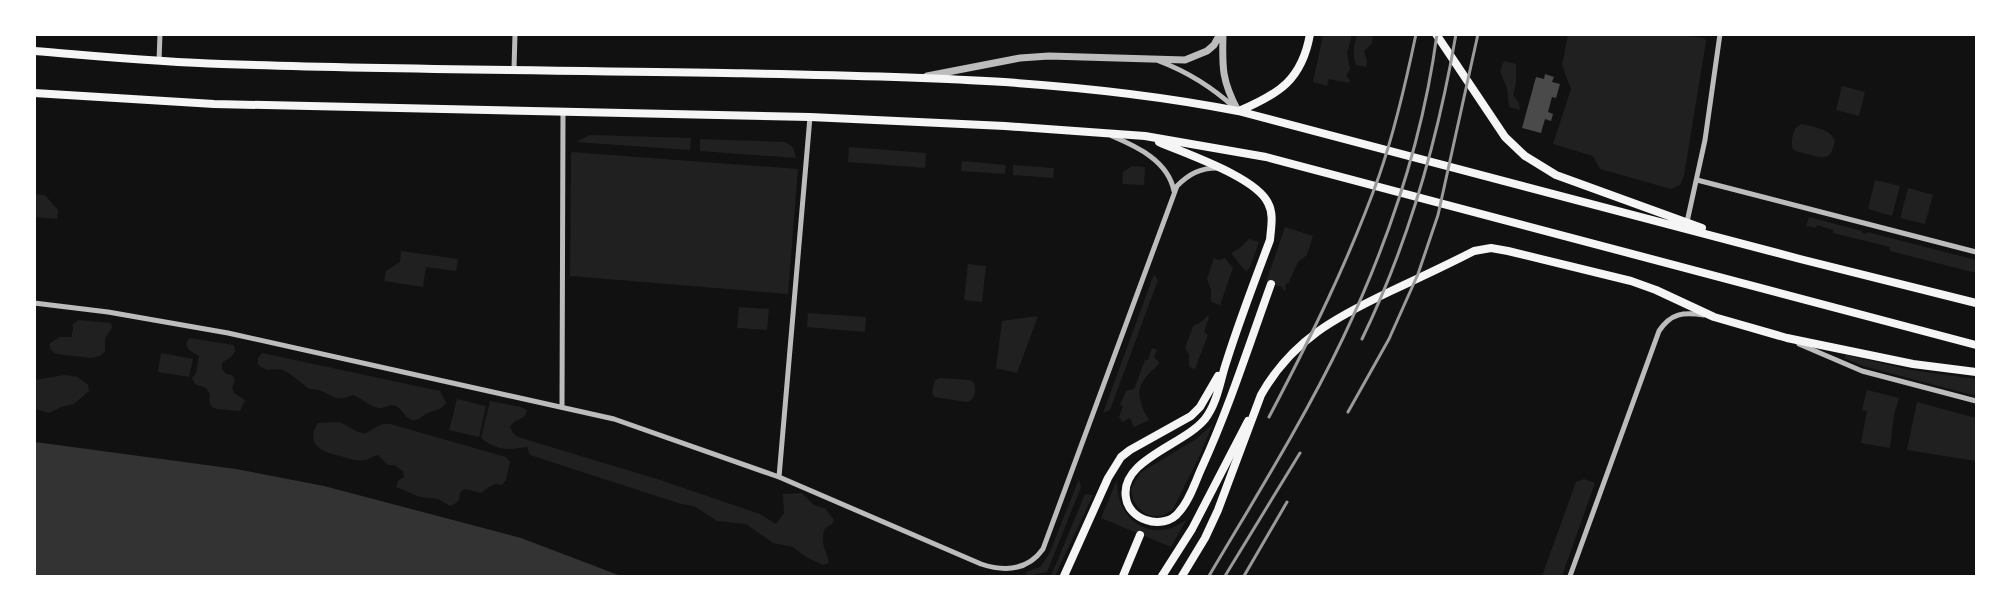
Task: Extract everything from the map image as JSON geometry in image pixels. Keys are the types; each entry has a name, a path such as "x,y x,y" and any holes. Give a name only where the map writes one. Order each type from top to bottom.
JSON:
{"main road":[{"path":"1238,111 1259,102 1288,84 1303,62 1310,34"},
{"path":"1436,34 1505,136 1525,156 1556,176 1756,247"},
{"path":"1443,34 1450,54"},
{"path":"34,51 223,64 912,78 1118,91 1179,99 1238,111 1977,303"},
{"path":"34,93 184,103 810,117 1005,126 1144,136 1266,158 1977,345"},
{"path":"1144,136 1251,184 1268,202 1272,224 1270,240 1226,362 1217,396 1206,417 1188,435 1137,467 1127,478 1126,502 1137,516 1157,522 1168,520 1174,517 1184,504 1213,444 1271,284"},
{"path":"1162,576 1207,501 1269,381 1285,360 1317,331 1345,313 1474,251 1491,248 1508,250 1631,281 1714,317 1787,338 1913,364 1977,372"},
{"path":"1064,576 1108,477 1121,457 1191,416 1200,407 1226,362"},
{"path":"1182,576 1205,538 1218,510 1256,407"},
{"path":"1123,576 1140,535"}],"street":[{"path":"159,61 160,34"},
{"path":"514,69 515,34"},
{"path":"912,78 1020,58 1049,56 1185,60 1198,56 1214,45 1222,34"},
{"path":"1222,34 1224,78 1238,111"},
{"path":"1687,222 1697,180 1720,34"},
{"path":"1156,60 1197,79 1220,94 1238,111"},
{"path":"561,406 563,113"},
{"path":"779,477 810,117"},
{"path":"1105,133 1139,149 1163,166 1169,175 1175,193"},
{"path":"34,303 108,312 228,333 614,419 779,477 981,564 998,569 1025,565 1037,557 1043,549 1175,193 1185,177 1206,168 1219,168"},
{"path":"1697,180 1977,252"},
{"path":"1570,576 1659,331 1670,318 1677,314 1688,313 1714,317"},
{"path":"1787,338 1862,371 1977,401"}],"shaded area":[{"path":"1323,35 1352,35 1347,53 1350,69 1346,76 1350,80 1349,83 1329,79 1327,86 1313,82"},
{"path":"1357,35 1373,35 1372,43 1364,51 1366,67 1356,65 1354,50"},
{"path":"1568,35 1680,35 1704,38 1706,41 1684,176 1680,185 1671,189 1600,169 1593,156 1553,144 1571,89 1562,65"},
{"path":"1504,61 1516,64 1516,83 1513,95 1519,103 1520,110 1509,107 1507,88 1500,71"},
{"path":"1842,86 1865,92 1859,116 1836,110"},
{"path":"1801,124 1820,129 1832,136 1835,140 1829,155 1818,157 1793,149 1793,134"},
{"path":"590,135 691,138 690,150 576,142"},
{"path":"700,139 785,142 793,147 796,158 700,151"},
{"path":"849,147 926,153 925,168 848,162"},
{"path":"571,152 798,169 788,294 570,276"},
{"path":"962,161 1006,165 1005,174 961,171"},
{"path":"1013,165 1054,168 1053,178 1013,175"},
{"path":"1132,166 1145,167 1144,185 1122,184 1123,172"},
{"path":"1875,180 1900,186 1892,216 1868,209"},
{"path":"1908,188 1933,195 1925,224 1900,218"},
{"path":"35,194 45,195 58,210 57,219 35,217"},
{"path":"1809,217 1862,231 1862,233 1867,232 1976,260 1976,273 1890,251 1890,247 1833,233 1833,230 1817,225 1816,228 1806,226"},
{"path":"1285,227 1313,236 1307,255 1298,262 1284,291 1282,287 1266,282"},
{"path":"1249,239 1259,242 1246,272 1231,253"},
{"path":"401,251 458,259 456,271 426,267 423,287 384,281 386,271 400,262"},
{"path":"1214,258 1219,260 1225,258 1233,268 1220,305 1211,302 1211,290 1207,279"},
{"path":"968,264 986,266 982,302 964,300"},
{"path":"1154,274 1158,280 1110,410 1103,413"},
{"path":"739,307 769,309 767,330 737,328"},
{"path":"808,313 866,317 865,332 807,327"},
{"path":"1208,315 1204,332 1208,335 1195,369 1189,367 1189,355 1185,348 1193,326"},
{"path":"1038,316 1017,373 996,368 1002,321"},
{"path":"78,320 111,323 112,328 105,338 105,351 100,356 91,358 56,354 51,350 49,344 59,337 71,337 73,324"},
{"path":"189,338 234,345 235,351 222,363 222,369 226,374 232,375 235,381 232,387 234,393 245,400 240,411 216,409 211,406 210,394 206,388 195,384 192,378 196,373 199,356 189,350 186,344"},
{"path":"1152,348 1157,350 1154,357 1159,362 1145,378 1139,396 1149,420 1134,427 1130,418 1122,422 1119,417 1123,406 1120,405 1126,391 1134,389"},
{"path":"161,353 193,359 189,377 158,372"},
{"path":"262,353 440,391 446,403 417,420 412,420 396,406 378,408 353,395 334,397 308,388 285,371 265,369 258,364 258,358"},
{"path":"1846,355 1911,370 1976,379 1976,396 1863,366 1844,358"},
{"path":"65,375 78,377 88,385 89,391 74,404 49,413 35,409 35,380"},
{"path":"940,378 970,380 974,383 974,397 967,402 934,397 932,392 935,380"},
{"path":"1867,390 1899,398 1894,415 1890,448 1861,443 1867,411 1862,410"},
{"path":"457,399 486,406 479,437 449,430"},
{"path":"490,401 527,410 525,416 510,427 518,437 660,480 760,514 776,524 784,513 783,494 802,493 814,505 826,509 834,520 825,528 823,534 823,543 829,563 823,565 806,557 793,547 773,543 746,524 717,521 694,506 681,504 530,455 527,447 509,449 492,445 481,438"},
{"path":"1917,402 1976,418 1976,461 1907,450"},
{"path":"339,422 362,433 381,425 390,424 506,457 510,462 506,480 502,485 495,484 482,493 465,489 460,492 458,501 450,506 438,499 420,497 396,487 398,481 404,477 403,471 394,465 388,465 378,455 365,460 356,460 322,450 314,442 313,437 318,423"},
{"path":"1213,424 1173,509 1159,516 1152,516 1140,510 1131,489 1140,473 1196,439"},
{"path":"35,442 236,469 324,486 521,538 621,576 35,576"},
{"path":"1079,479 1081,487 1047,572 1027,576 1026,572 1040,567 1049,554"},
{"path":"1584,479 1595,483 1562,576 1542,576 1576,482"},
{"path":"1117,480 1118,495 1123,507 1139,525 1162,530 1174,527 1187,519 1171,547 1101,518"},
{"path":"1085,494 1093,495 1055,576 1051,576"}],"building":[{"path":"1545,74 1554,77 1552,82 1560,84 1556,98 1552,97 1548,112 1553,114 1551,121 1545,119 1541,133 1522,128 1536,77 1544,79"}],"railway":[{"path":"1269,417 1328,299 1367,207 1395,124 1416,34"},
{"path":"1209,576 1312,399 1343,338 1375,265 1402,190 1413,151 1423,112 1437,34"},
{"path":"1362,339 1394,266 1420,190 1440,113 1456,34"},
{"path":"1348,412 1389,339 1418,274 1438,215 1478,34"},
{"path":"1225,576 1300,453"},
{"path":"1244,576 1287,502"}]}
